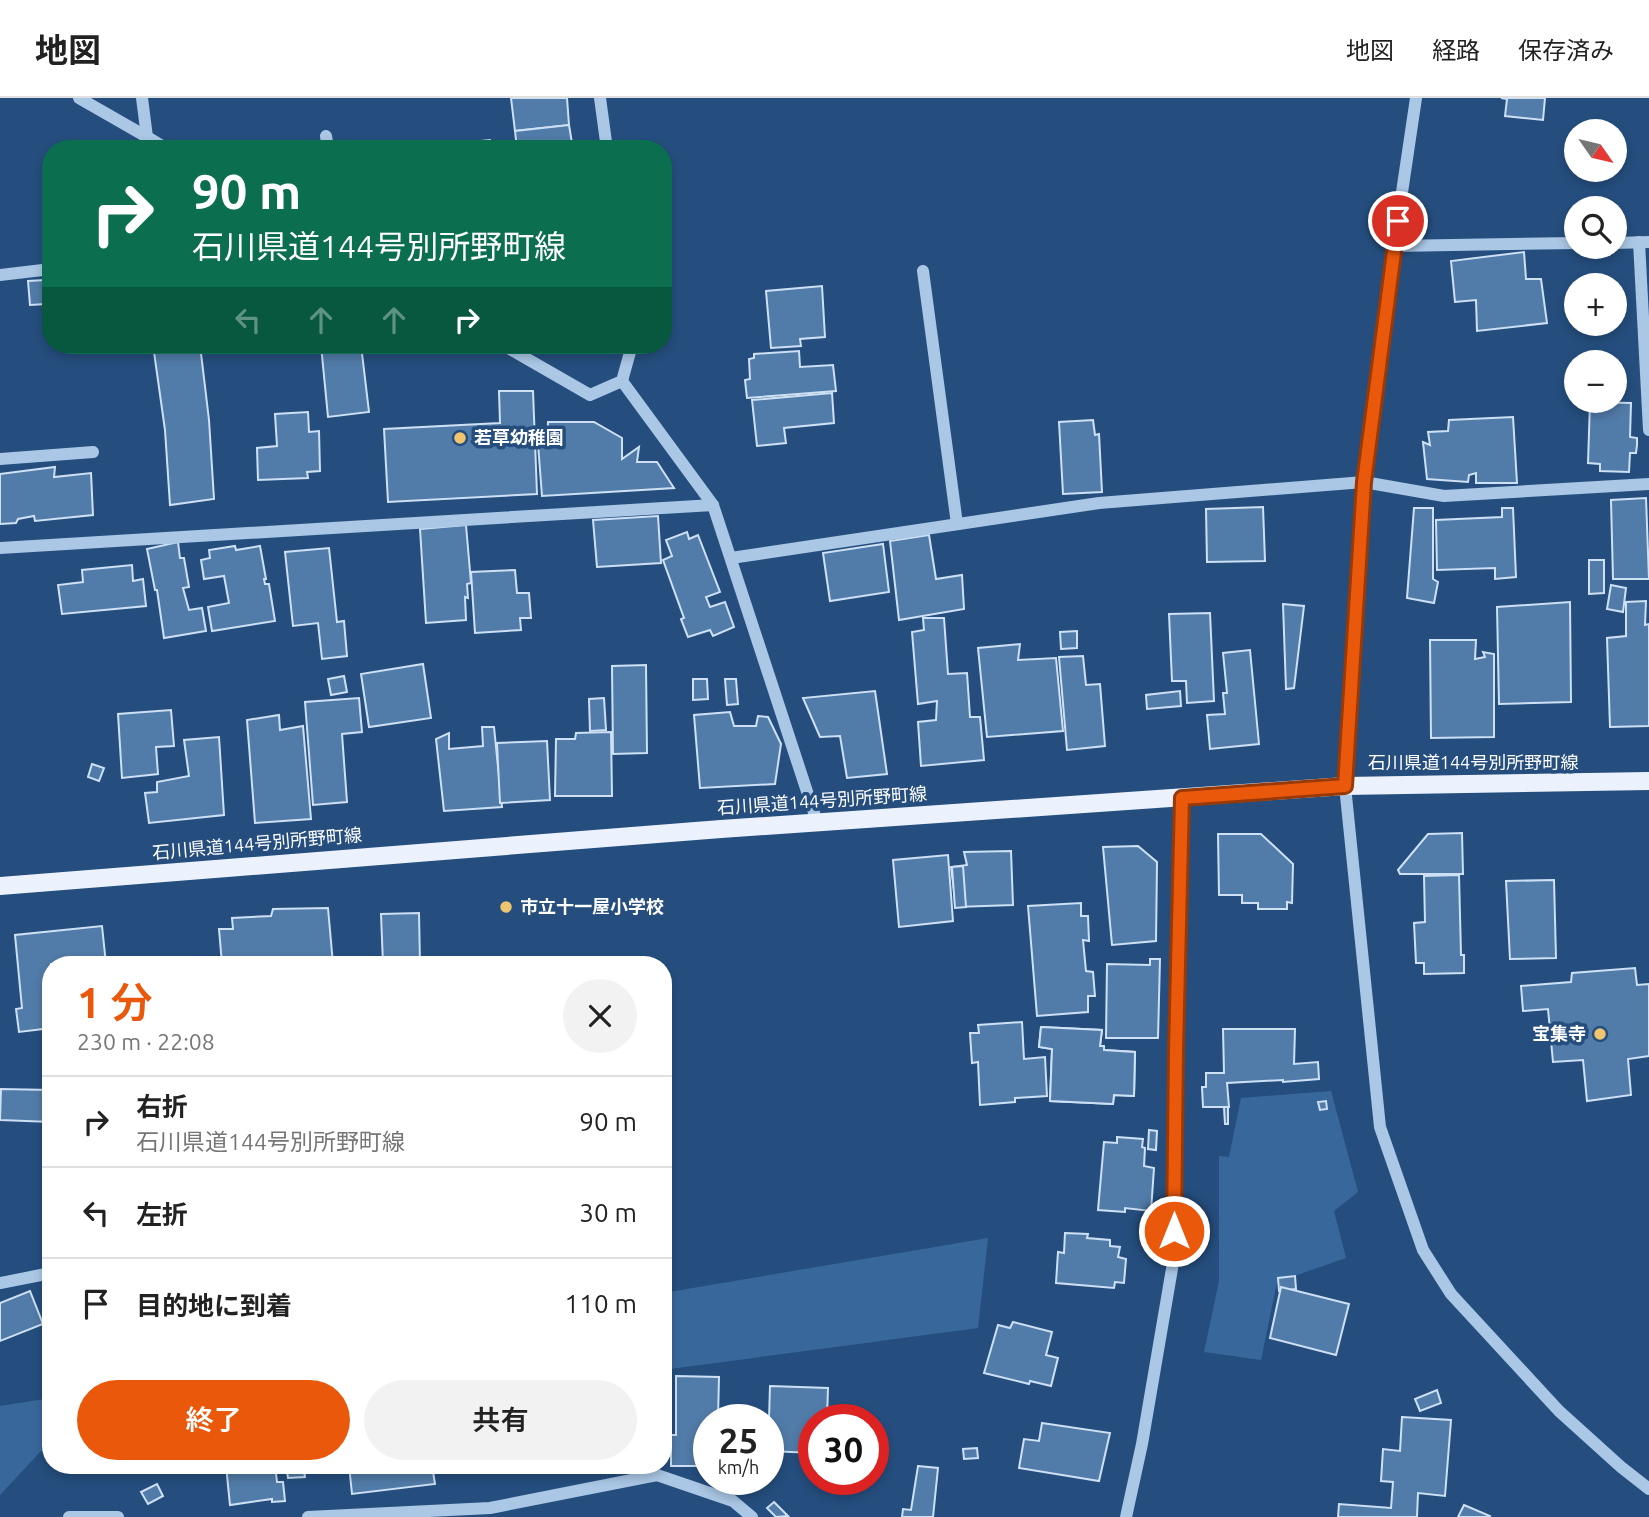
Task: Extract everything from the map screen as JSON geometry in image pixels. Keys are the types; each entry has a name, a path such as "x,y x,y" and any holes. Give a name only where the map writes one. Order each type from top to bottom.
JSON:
{"main road":[{"name":"石川県道144号別所野町線","path":"0,886 817,822 1345,786 1649,781"}],"street":[{"path":"79,98 152,140"},
{"path":"142,98 147,137"},
{"path":"600,98 606,140"},
{"path":"1416,98 1364,482 1345,786 1380,1127 1423,1250 1451,1294 1559,1411 1649,1489"},
{"path":"1644,242 1649,430"},
{"path":"1394,246 1564,243"},
{"path":"0,275 42,270"},
{"path":"923,271 957,524"},
{"path":"519,354 590,395 622,382"},
{"path":"622,382 630,354"},
{"path":"622,382 713,505 817,822"},
{"path":"0,459 93,452"},
{"path":"730,558 1099,503 1364,482 1444,496 1649,484"},
{"path":"0,548 713,505"},
{"path":"1126,1517 1142,1444 1174,1257 1182,798"},
{"path":"0,1283 42,1275"},
{"path":"308,1517 490,1513 657,1475 733,1501 752,1517"},
{"path":"69,1517 118,1517"}],"shaded area":[{"path":"1331,1091 1358,1192 1334,1211 1346,1258 1277,1282 1261,1360 1204,1352 1219,1281 1219,1156 1229,1157 1241,1098"},
{"path":"988,1238 978,1328 672,1369 672,1291"},
{"path":"42,1399 42,1451 0,1495 0,1406"}],"building":[{"path":"511,98 567,98 569,125 515,131"},
{"path":"1501,98 1545,98 1543,120 1505,116 1507,99"},
{"path":"569,125 572,140 516,140 515,131"},
{"path":"1524,252 1526,279 1541,279 1547,323 1477,331 1476,300 1455,302 1451,261"},
{"path":"42,280 42,304 30,305 28,281"},
{"path":"822,286 825,337 800,339 801,346 771,348 766,291"},
{"path":"799,351 800,367 833,365 836,391 747,398 745,380 750,379 749,359 754,358 754,354"},
{"path":"154,354 201,354 214,499 170,505 165,430"},
{"path":"322,354 362,354 369,412 328,417"},
{"path":"499,391 533,391 537,494 388,502 384,429 500,423"},
{"path":"832,393 834,423 784,428 786,443 757,446 752,400"},
{"path":"1627,403 1631,403 1630,437 1637,438 1637,445 1636,453 1630,453 1629,472 1600,471 1600,464 1588,463 1590,413 1627,413"},
{"path":"308,412 309,432 319,431 320,471 307,472 308,478 258,480 257,448 277,446 275,414"},
{"path":"1513,417 1517,483 1476,483 1476,473 1469,475 1468,482 1427,479 1423,442 1430,445 1428,432 1448,431 1449,420"},
{"path":"1093,420 1095,435 1099,434 1102,492 1063,494 1059,422"},
{"path":"548,422 594,422 622,438 622,459 639,447 637,462 657,462 674,488 542,496 538,444 547,446"},
{"path":"55,467 54,477 91,473 93,515 35,521 34,516 18,519 16,523 0,524 0,474"},
{"path":"1646,498 1649,579 1613,579 1611,500"},
{"path":"1263,507 1265,561 1207,562 1206,509"},
{"path":"1414,508 1433,508 1433,579 1438,582 1434,603 1407,598"},
{"path":"1502,508 1513,508 1516,577 1495,579 1495,568 1437,570 1436,520 1502,517"},
{"path":"658,516 661,563 597,567 593,520"},
{"path":"466,525 471,583 467,584 468,598 465,597 466,620 426,623 420,529"},
{"path":"687,532 689,539 698,535 720,592 706,597 710,607 725,602 734,627 713,636 710,630 688,637 663,560 672,556 666,540"},
{"path":"929,535 936,579 962,575 964,609 899,620 890,541"},
{"path":"178,542 189,587 183,588 189,610 202,608 206,631 164,638 157,590 147,549"},
{"path":"883,544 889,592 830,601 823,553"},
{"path":"235,546 236,550 260,546 265,584 269,584 275,621 212,631 208,607 229,603 224,576 204,579 201,560 210,558 209,550"},
{"path":"329,548 337,622 344,621 347,656 322,659 318,623 293,626 285,552"},
{"path":"1589,560 1604,560 1604,593 1589,594"},
{"path":"132,565 133,581 143,579 146,606 62,614 58,585 83,582 82,570"},
{"path":"515,570 517,593 529,593 531,618 520,618 521,630 475,633 471,572"},
{"path":"1611,585 1626,588 1623,612 1607,609"},
{"path":"1646,601 1645,625 1649,624 1649,726 1610,727 1607,638 1626,636 1626,602"},
{"path":"1570,602 1571,702 1499,704 1497,607"},
{"path":"1283,604 1304,606 1294,688 1286,689"},
{"path":"1210,613 1214,701 1187,703 1186,681 1172,681 1169,614"},
{"path":"923,618 944,618 948,674 967,673 970,717 980,717 984,760 921,766 918,722 936,720 937,701 918,704 912,632 924,630"},
{"path":"1077,631 1077,648 1061,649 1060,632"},
{"path":"1430,640 1476,640 1475,659 1485,657 1483,652 1494,654 1494,737 1431,738"},
{"path":"1020,644 1018,660 1056,658 1063,731 987,737 978,648"},
{"path":"1250,650 1259,744 1210,749 1207,715 1225,714 1223,693 1227,693 1223,653"},
{"path":"1083,656 1086,685 1100,684 1105,746 1067,750 1059,657"},
{"path":"423,664 431,718 369,727 361,674"},
{"path":"646,665 647,753 613,754 612,666"},
{"path":"344,676 347,692 331,695 328,679"},
{"path":"693,679 707,679 708,699 693,700"},
{"path":"725,679 736,679 738,704 727,705"},
{"path":"875,691 887,774 847,778 840,736 820,737 803,698"},
{"path":"1180,691 1181,706 1147,709 1146,695"},
{"path":"359,698 362,732 342,734 347,802 313,805 305,702"},
{"path":"604,698 606,730 590,731 589,699"},
{"path":"171,710 174,746 156,747 158,774 122,778 118,714"},
{"path":"730,712 734,726 756,726 758,716 768,717 781,744 775,784 700,788 694,715"},
{"path":"279,715 280,730 303,726 311,819 255,823 247,720"},
{"path":"482,727 494,727 502,807 444,811 436,739 449,733 449,749 483,746"},
{"path":"611,732 612,796 555,796 556,739 575,739 576,733"},
{"path":"219,737 224,815 149,823 145,793 157,792 157,782 189,776 184,740"},
{"path":"547,741 550,800 500,803 497,743"},
{"path":"92,764 104,768 99,781 88,777"},
{"path":"1462,833 1463,874 1400,874 1398,870 1428,834"},
{"path":"1218,834 1261,834 1293,864 1292,903 1287,902 1287,909 1258,909 1258,903 1242,903 1242,895 1219,895"},
{"path":"1138,846 1157,862 1156,941 1112,945 1103,847"},
{"path":"1011,851 1013,905 956,907 951,867 967,865 964,852"},
{"path":"948,855 953,921 899,927 893,860"},
{"path":"963,866 966,907 955,908 952,867"},
{"path":"1459,875 1464,973 1424,974 1424,963 1416,963 1414,923 1425,922 1424,876"},
{"path":"1554,880 1556,958 1510,959 1506,881"},
{"path":"1081,903 1081,916 1088,916 1089,941 1083,940 1086,971 1093,972 1095,996 1088,996 1088,1012 1037,1016 1028,906"},
{"path":"328,908 332,956 221,956 219,929 233,929 232,918 271,916 273,909"},
{"path":"419,913 420,956 383,956 381,914"},
{"path":"102,926 105,956 42,956 42,1029 19,1032 16,1009 22,1008 15,935"},
{"path":"1150,959 1160,959 1158,1038 1106,1038 1107,964 1150,965"},
{"name":"宝集寺","path":"1635,968 1637,985 1649,984 1649,1056 1628,1059 1631,1095 1587,1101 1583,1060 1553,1062 1548,1009 1523,1011 1521,986 1571,982 1572,973"},
{"path":"1022,1022 1024,1059 1045,1057 1047,1096 1015,1098 1015,1102 980,1105 978,1062 972,1063 970,1033 979,1033 978,1025"},
{"path":"1041,1027 1102,1030 1100,1046 1104,1046 1104,1050 1135,1052 1134,1096 1114,1095 1113,1104 1050,1101 1052,1049 1039,1047"},
{"path":"1041,1027 1102,1030 1100,1046 1104,1046 1104,1050 1135,1052 1134,1096 1114,1095 1113,1104 1050,1101 1052,1049 1039,1047"},
{"path":"1223,1029 1295,1029 1294,1064 1318,1062 1319,1079 1227,1083 1229,1107 1203,1107 1202,1087 1206,1087 1206,1073 1224,1073"},
{"path":"1,1089 42,1090 42,1122 0,1120"},
{"path":"1326,1101 1327,1109 1320,1110 1318,1102"},
{"path":"1224,1107 1228,1107 1228,1124 1225,1124"},
{"path":"1149,1130 1157,1131 1156,1150 1148,1149"},
{"path":"1117,1137 1143,1139 1144,1166 1154,1168 1151,1211 1125,1208 1125,1212 1098,1210 1104,1142 1117,1143"},
{"path":"1065,1233 1088,1234 1087,1238 1110,1240 1110,1246 1120,1247 1118,1257 1126,1259 1124,1283 1115,1282 1114,1288 1056,1283 1058,1252 1064,1253"},
{"path":"1295,1276 1296,1289 1279,1291 1278,1278"},
{"path":"1281,1287 1349,1304 1336,1355 1270,1338"},
{"path":"30,1291 42,1324 0,1341 0,1303"},
{"path":"1013,1322 1052,1332 1046,1355 1058,1358 1051,1386 1030,1381 1029,1384 984,1373 998,1325 1010,1328"},
{"path":"676,1376 719,1377 718,1404 693,1404 693,1466 672,1466 672,1435 676,1435"},
{"path":"770,1386 828,1388 827,1404 798,1404 798,1452 784,1452 784,1404 769,1404"},
{"path":"1437,1390 1441,1403 1420,1411 1415,1399"},
{"path":"1402,1417 1451,1420 1445,1496 1418,1493 1417,1517 1338,1517 1339,1504 1391,1508 1393,1482 1381,1481 1383,1449 1400,1451"},
{"path":"1042,1423 1110,1433 1099,1481 1019,1468 1024,1439 1039,1441"},
{"path":"977,1448 978,1458 964,1459 963,1449"},
{"path":"918,1466 938,1468 933,1517 902,1517 903,1509 911,1510"},
{"path":"227,1474 276,1474 277,1482 283,1482 285,1501 272,1502 272,1499 230,1505"},
{"path":"287,1474 304,1474 305,1477 288,1478"},
{"path":"350,1474 433,1474 435,1484 352,1494"},
{"path":"157,1484 163,1496 148,1504 141,1492"},
{"path":"774,1502 788,1516 776,1517 767,1508"},
{"path":"1464,1505 1490,1516 1458,1517"}],"place":[{"name":"若草幼稚園","path":"460,438"},
{"name":"市立十一屋小学校","path":"506,907"},
{"name":"宝集寺","path":"1600,1034"}],"route":[{"path":"1174,1231 1182,798 1345,786 1364,482 1398,221"}]}
